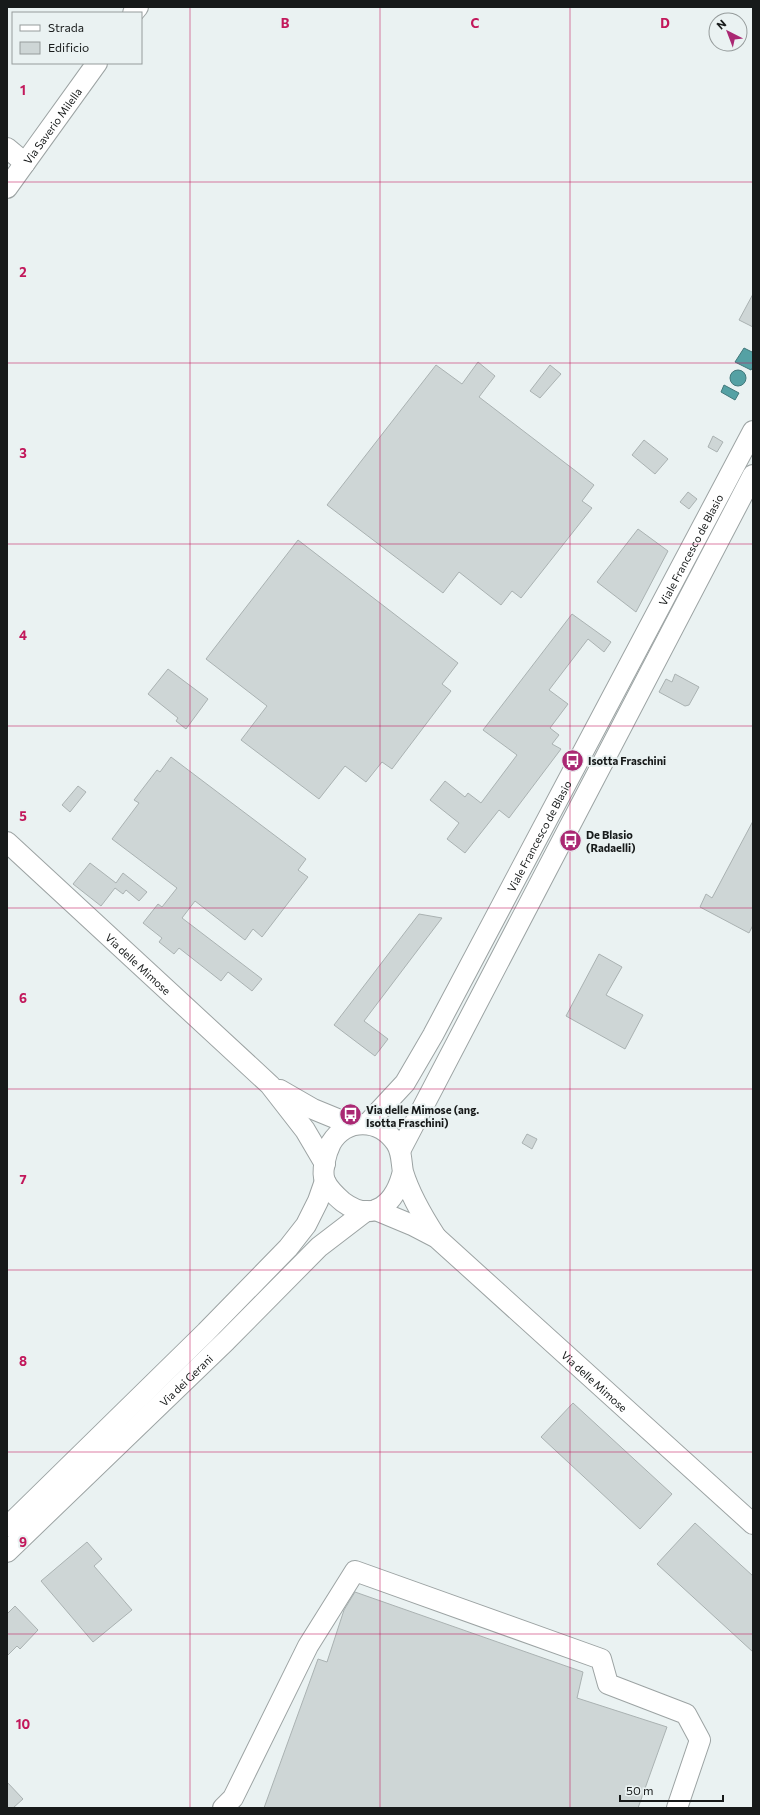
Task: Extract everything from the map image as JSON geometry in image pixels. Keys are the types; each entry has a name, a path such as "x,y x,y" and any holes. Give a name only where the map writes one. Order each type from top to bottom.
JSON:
{"street":[{"name":"Via Saverio Milella","path":"7,188 96,64"},
{"path":"7,148 25,163"},
{"name":"Viale Francesco de Blasio","path":"359,1124 405,1083 433,1035 753,431"},
{"name":"Viale Francesco de Blasio","path":"400,1151 753,476"},
{"name":"Via delle Mimose","path":"7,842 270,1085 305,1130 325,1172"},
{"name":"Via delle Mimose","path":"270,1085 313,1109 359,1124"},
{"path":"359,1124 384,1132 395,1141 400,1151 403,1171 422,1215 437,1238 412,1225 371,1210 348,1205 337,1197 325,1172 328,1148 336,1134 359,1124"},
{"path":"371,1210 387,1205 395,1196 403,1171"},
{"name":"Via dei Gerani","path":"7,1527 288,1248 306,1225 318,1201 325,1172"},
{"name":"Via dei Gerani","path":"7,1552 226,1341 319,1247 371,1210"},
{"name":"Via delle Mimose","path":"437,1238 753,1524"},
{"path":"223,1808 233,1798 308,1646 355,1571 601,1659 608,1684 686,1714 700,1740 677,1808"}],"water":[{"path":"744,348 752,352 753,350 753,367 751,370 735,362"},
{"path":"738,370 744,372 746,378 744,384 738,386 732,384 730,378 732,372"},
{"path":"724,385 739,393 735,400 721,392"}],"building":[{"path":"753,294 753,327 739,320"},
{"path":"478,362 495,376 479,397 594,485 582,501 592,508 521,598 512,591 501,605 459,572 443,593 327,505 436,365 462,384"},
{"path":"550,365 561,374 540,398 530,391"},
{"path":"713,436 723,442 717,452 708,447"},
{"path":"644,440 668,459 655,474 632,455"},
{"path":"688,492 697,499 689,509 680,502"},
{"path":"638,529 668,551 636,612 597,582"},
{"path":"298,540 458,663 442,684 451,691 392,769 382,762 366,782 345,766 319,799 241,740 267,706 206,659"},
{"path":"572,614 611,642 604,652 588,639 549,690 568,704 550,728 559,735 552,744 561,749 509,818 499,810 465,853 447,839 459,823 430,800 445,781 465,797 468,793 481,803 517,755 483,730"},
{"path":"168,669 208,699 186,729 176,721 178,718 148,694"},
{"path":"675,674 699,687 689,705 685,706 659,692 666,679 672,682"},
{"path":"171,757 306,859 298,870 308,877 262,937 253,929 245,940 195,901 182,918 262,979 252,991 228,972 221,981 179,948 174,954 159,942 162,938 143,923 158,904 162,907 177,888 112,839 139,803 134,800 157,770 160,772"},
{"path":"78,786 86,792 70,812 62,805"},
{"path":"753,821 753,925 749,933 700,907 706,894 712,898"},
{"path":"90,863 116,883 123,873 147,892 139,901 126,890 123,894 115,888 101,906 73,884"},
{"path":"419,914 442,918 364,1021 388,1039 375,1056 334,1025"},
{"path":"599,954 622,967 606,995 643,1015 625,1049 566,1016"},
{"path":"527,1134 537,1139 532,1149 522,1143"},
{"path":"573,1403 672,1494 640,1529 541,1437"},
{"path":"695,1523 753,1576 753,1652 657,1564"},
{"path":"87,1542 102,1559 94,1566 132,1610 93,1642 41,1581"},
{"path":"355,1592 583,1672 577,1698 667,1727 638,1808 264,1808 318,1659 327,1662 344,1610"},
{"path":"15,1606 38,1630 20,1649 17,1646 7,1656 7,1614"},
{"path":"7,1782 23,1799 13,1808 7,1808"}],"place":[{"name":"Isotta Fraschini","path":"573,760"},
{"name":"De Blasio (Radaelli)","path":"570,840"},
{"name":"Via delle Mimose (ang. Isotta Fraschini)","path":"351,1115"}]}
